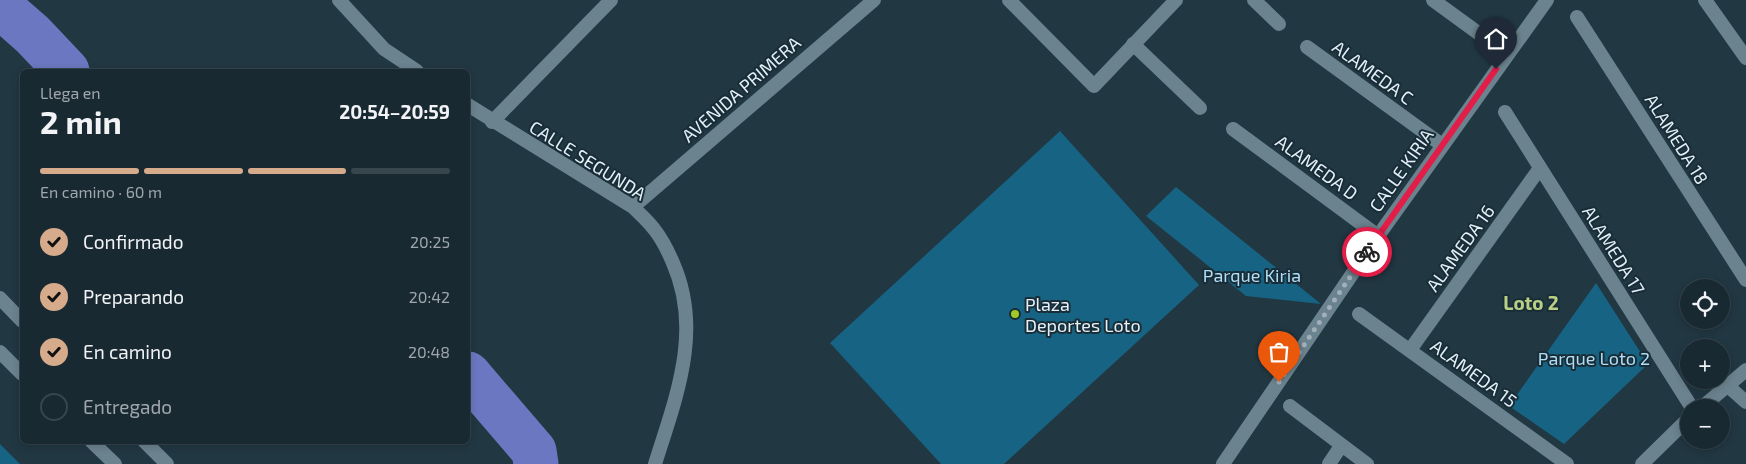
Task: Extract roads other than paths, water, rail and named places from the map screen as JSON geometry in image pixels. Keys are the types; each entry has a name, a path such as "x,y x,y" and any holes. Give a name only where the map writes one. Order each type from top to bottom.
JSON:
{"street":[{"path":"339,0 384,49 414,69"},
{"path":"492,122 611,0"},
{"name":"AVENIDA PRIMERA","path":"633,207 874,0"},
{"path":"1008,0 1094,86 1176,0"},
{"path":"1254,0 1278,24"},
{"path":"1433,0 1507,54"},
{"name":"CALLE KIRIA","path":"1223,464 1378,236 1547,0"},
{"path":"1705,0 1746,58"},
{"name":"ALAMEDA 18","path":"1577,17 1746,280"},
{"path":"1134,44 1200,108"},
{"name":"ALAMEDA C","path":"1307,47 1442,145"},
{"name":"CALLE SEGUNDA","path":"470,106 492,122 633,207 655,230 668,251 678,274 687,322 684,369 655,464"},
{"name":"ALAMEDA 17","path":"1505,112 1686,399"},
{"name":"ALAMEDA D","path":"1233,129 1378,236"},
{"name":"ALAMEDA 16","path":"1410,350 1540,168"},
{"path":"0,298 20,319"},
{"name":"ALAMEDA 15","path":"1359,314 1566,464"},
{"path":"0,352 20,372"},
{"path":"1730,384 1746,370"},
{"path":"1730,388 1746,402"},
{"path":"1712,399 1724,389"},
{"path":"1290,406 1367,464"},
{"path":"1643,464 1680,427"},
{"path":"95,444 115,464"},
{"path":"147,444 167,464"},
{"path":"1328,464 1341,446"}],"waterway":[{"path":"0,6 33,35 65,69"},
{"path":"470,376 534,451 536,464"}],"place":[{"name":"Plaza Deportes Loto","path":"1015,314"}],"district":[{"name":"Loto 2","path":"1531,302"}],"park label":[{"name":"Parque Kiria","path":"1252,275"},
{"name":"Parque Loto 2","path":"1594,358"}]}
